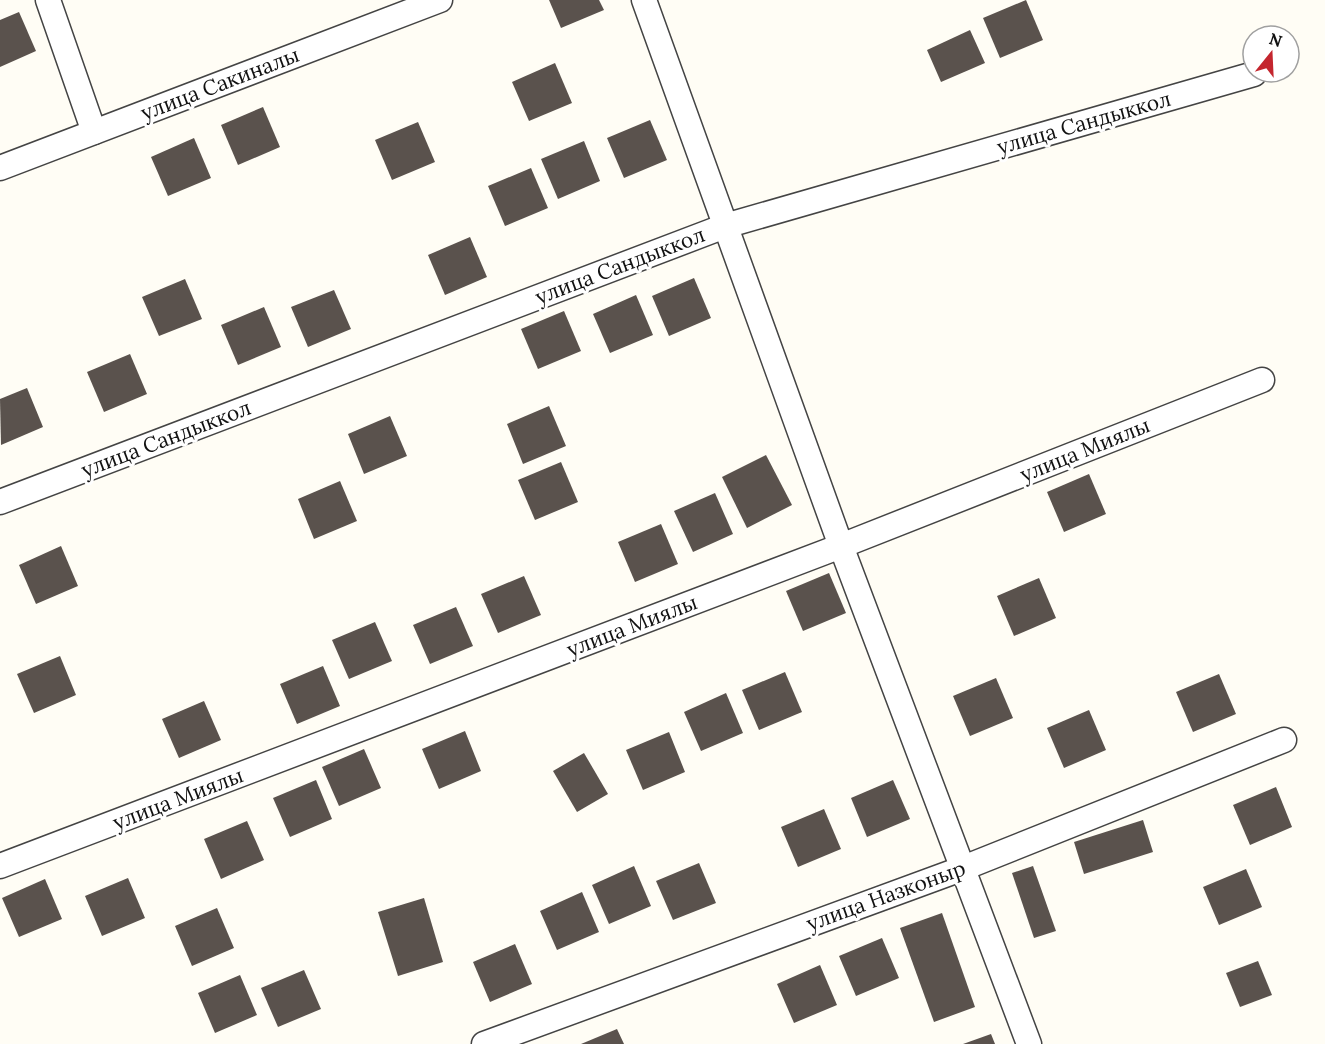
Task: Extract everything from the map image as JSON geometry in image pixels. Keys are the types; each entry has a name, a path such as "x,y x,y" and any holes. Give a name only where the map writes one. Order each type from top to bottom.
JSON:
{"street":[{"path":"48,0 94,132"},
{"name":"улица Сакиналы","path":"0,168 440,0"},
{"path":"644,0 841,546 1029,1044"},
{"name":"улица Сандыккол","path":"0,502 725,226 1241,78"},
{"name":"улица Миялы","path":"0,866 841,546 1262,380"},
{"name":"улица Назконыр","path":"484,1044 961,868 1284,740"}],"building":[{"path":"549,0 599,0 604,10 561,28"},
{"path":"1026,0 1043,40 1000,58 983,18"},
{"path":"19,12 36,51 0,67 0,20"},
{"path":"970,30 985,63 941,82 927,50"},
{"path":"555,63 572,103 529,121 512,82"},
{"path":"263,107 280,147 238,165 221,125"},
{"path":"650,120 667,160 624,178 607,138"},
{"path":"418,122 435,162 392,180 375,140"},
{"path":"194,138 211,178 168,196 151,157"},
{"path":"584,141 600,181 558,199 541,159"},
{"path":"531,168 548,208 505,226 488,186"},
{"path":"470,237 487,277 445,295 428,255"},
{"path":"694,278 711,318 669,336 652,296"},
{"path":"185,279 202,319 159,336 142,297"},
{"path":"334,290 351,329 308,347 291,307"},
{"path":"636,295 653,335 610,353 593,314"},
{"path":"264,307 281,347 238,365 221,325"},
{"path":"564,311 581,351 538,369 521,329"},
{"path":"130,354 147,394 104,412 87,372"},
{"path":"27,388 43,427 1,445 0,399"},
{"path":"549,406 566,446 523,464 507,424"},
{"path":"390,416 407,456 364,474 348,434"},
{"path":"766,455 792,505 747,528 722,477"},
{"path":"561,462 578,502 535,520 518,480"},
{"path":"1089,474 1106,514 1064,532 1047,492"},
{"path":"340,481 357,521 314,539 298,499"},
{"path":"715,493 733,534 693,552 674,511"},
{"path":"661,524 678,564 635,582 618,542"},
{"path":"61,546 78,586 36,604 19,565"},
{"path":"829,573 846,613 803,631 786,591"},
{"path":"524,576 541,615 498,633 481,594"},
{"path":"1039,578 1056,618 1014,636 997,596"},
{"path":"456,607 473,646 430,664 413,625"},
{"path":"375,622 392,661 349,679 332,640"},
{"path":"60,656 76,695 34,713 17,674"},
{"path":"323,666 340,706 297,724 280,684"},
{"path":"785,672 802,712 759,730 742,690"},
{"path":"1219,674 1236,714 1193,732 1176,692"},
{"path":"996,678 1013,718 970,736 953,696"},
{"path":"726,693 743,733 701,751 684,712"},
{"path":"204,701 221,740 179,758 162,719"},
{"path":"1089,710 1106,750 1064,768 1047,728"},
{"path":"465,731 481,771 439,789 422,749"},
{"path":"669,732 685,772 643,790 626,750"},
{"path":"364,749 381,788 339,806 322,767"},
{"path":"584,753 608,794 577,812 553,771"},
{"path":"316,780 332,819 290,837 273,798"},
{"path":"893,780 910,819 867,837 851,798"},
{"path":"1276,787 1292,827 1250,845 1233,805"},
{"path":"824,809 841,849 798,867 781,827"},
{"path":"1143,820 1153,852 1084,874 1074,842"},
{"path":"247,821 264,860 221,879 204,839"},
{"path":"699,863 716,903 673,920 656,881"},
{"path":"634,866 651,906 609,924 592,885"},
{"path":"1033,866 1056,931 1034,938 1012,873"},
{"path":"1246,869 1262,907 1219,925 1203,887"},
{"path":"128,878 145,918 102,936 85,896"},
{"path":"45,879 62,919 19,937 2,898"},
{"path":"582,892 599,932 557,950 540,911"},
{"path":"424,898 443,962 398,976 378,912"},
{"path":"217,908 234,948 192,966 175,926"},
{"path":"942,913 975,1007 934,1022 900,928"},
{"path":"882,938 899,978 856,996 839,956"},
{"path":"515,944 532,984 490,1002 473,962"},
{"path":"1258,961 1272,995 1240,1007 1226,973"},
{"path":"820,965 837,1005 794,1023 777,984"},
{"path":"304,970 321,1009 278,1027 261,988"},
{"path":"240,975 257,1015 215,1033 198,993"},
{"path":"617,1029 624,1044 581,1044"},
{"path":"991,1034 995,1044 963,1044"}]}
